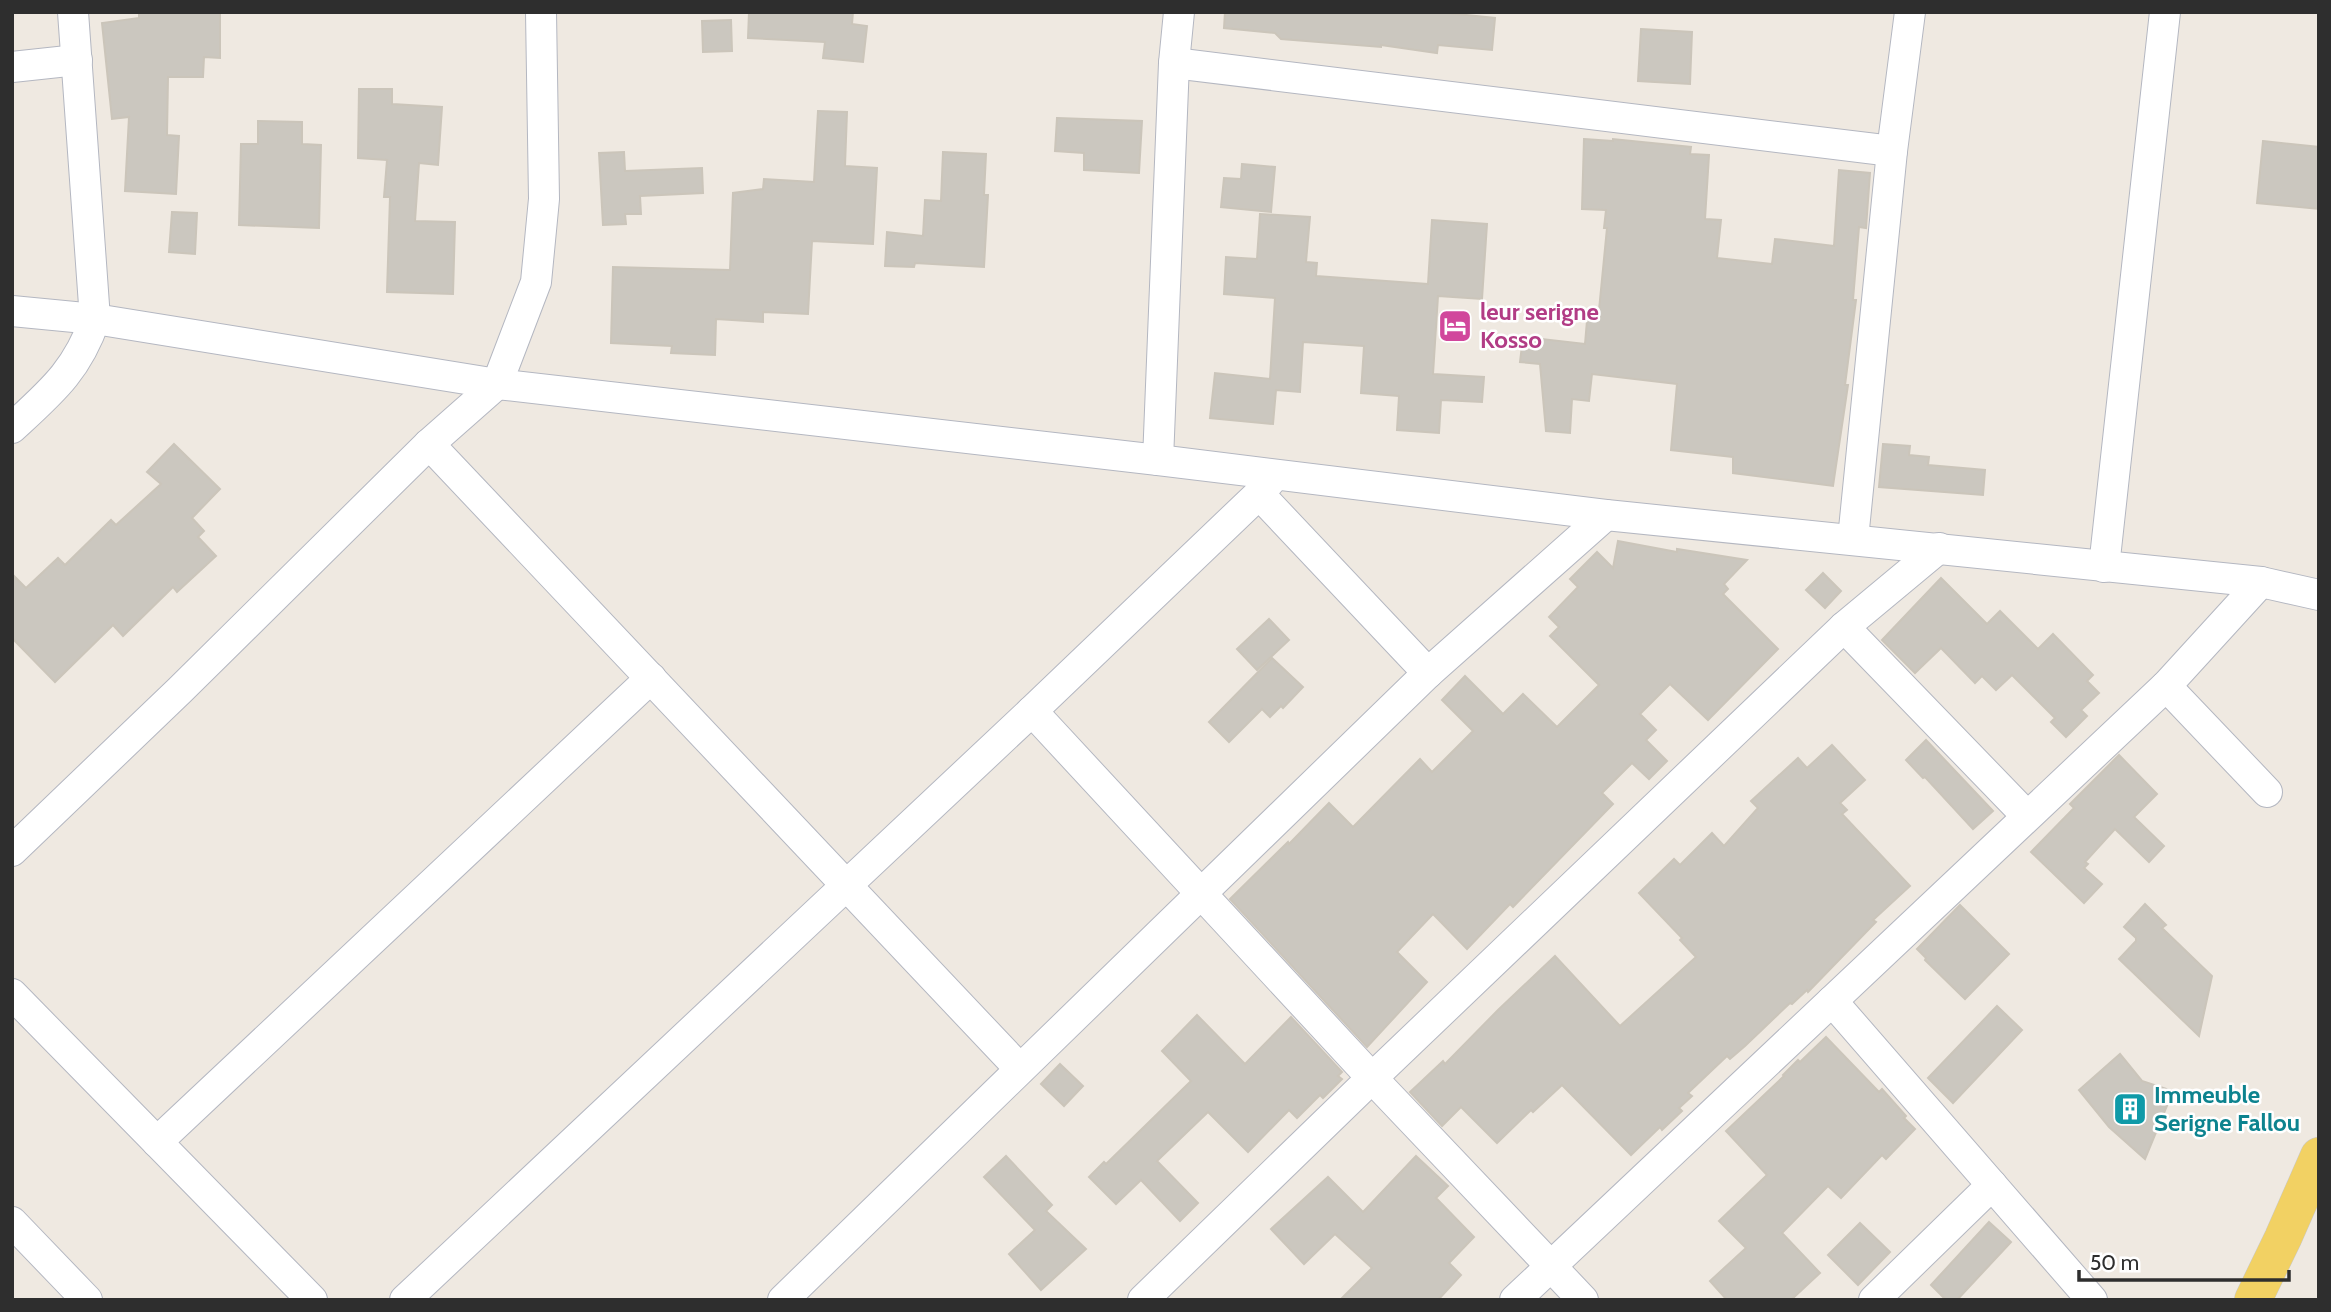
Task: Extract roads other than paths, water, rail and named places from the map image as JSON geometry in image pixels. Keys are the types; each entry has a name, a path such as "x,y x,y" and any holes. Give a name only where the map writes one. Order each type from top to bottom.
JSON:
{"main road":[{"path":"2253,1300 2319,1156"}],"street":[{"path":"12,428 60,383 73,366 95,319 73,12"},
{"path":"12,851 429,444 498,384 536,282 544,199 541,12"},
{"path":"1158,460 1174,63 1179,12"},
{"path":"1853,539 1892,151 1910,12"},
{"path":"2104,567 2165,12"},
{"path":"12,67 76,60"},
{"path":"1174,63 1892,151"},
{"path":"12,310 95,319 498,384 1158,460 1267,484 1939,548 2261,582 2319,595"},
{"path":"429,444 1020,1069"},
{"path":"1267,484 1428,673"},
{"path":"405,1300 1032,711 1267,484"},
{"path":"784,1299 1428,673 1606,515"},
{"path":"1143,1300 1844,627 1939,548"},
{"path":"1515,1300 2166,686 2261,582"},
{"path":"1844,627 2027,816"},
{"path":"157,1143 651,678"},
{"path":"2166,686 2267,792"},
{"path":"1032,711 1372,1078 1583,1300"},
{"path":"12,994 312,1300"},
{"path":"1832,1001 2092,1300"},
{"path":"1874,1300 1993,1185"},
{"path":"12,1222 87,1300"}],"place":[{"name":"leur serigne Kosso","path":"1455,326"},
{"name":"Immeuble Serigne Fallou","path":"2130,1109"}]}
